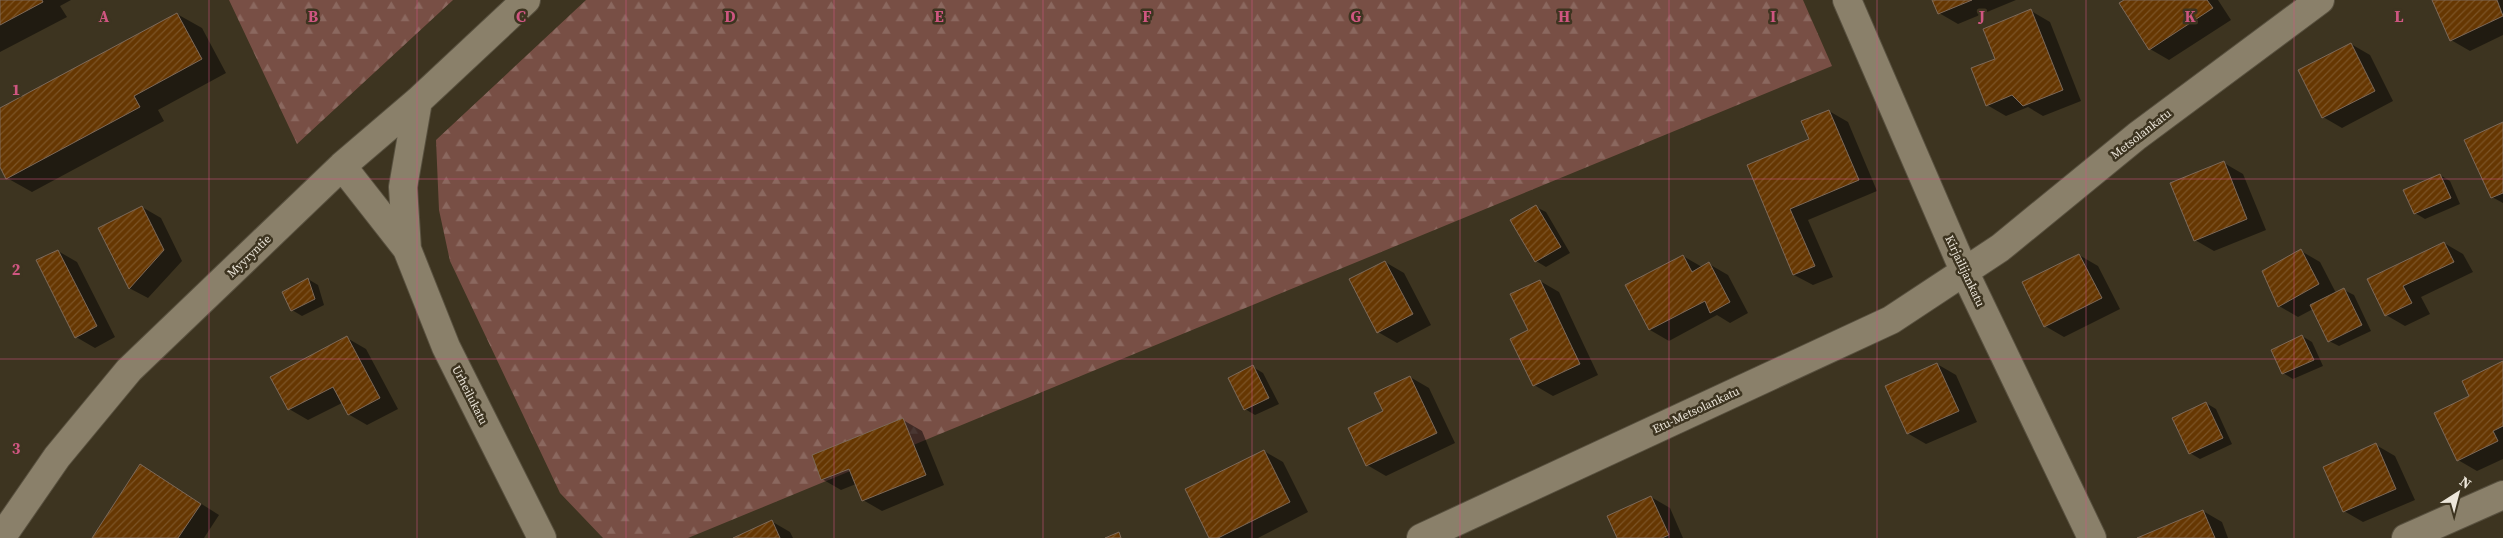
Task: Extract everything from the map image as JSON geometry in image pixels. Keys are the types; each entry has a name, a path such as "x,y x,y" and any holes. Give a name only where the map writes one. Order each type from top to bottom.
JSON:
{"street":[{"name":"Myyryntie","path":"1,538 57,457 129,370 342,166 418,101 526,0"},
{"name":"Kirjailijankatu","path":"1847,0 1965,273 2092,538"},
{"name":"Metsolankatu","path":"1965,273 2000,248 2137,136 2320,0"},
{"name":"Urheilukatu","path":"407,249 403,187 418,101"},
{"name":"Urheilukatu","path":"342,166 407,249 446,348 542,538"},
{"name":"Etu-Metsolankatu","path":"1421,538 1891,320 1965,273"},
{"path":"2406,538 2503,495"}],"green space":[{"path":"229,0 453,0 297,144"},
{"path":"586,0 1803,0 1832,66 688,538 603,538 560,493 450,261 439,210 436,140"}],"building":[{"path":"0,0 42,0 43,2 0,25"},
{"path":"1932,0 1972,0 1938,14"},
{"path":"2124,0 2207,0 2213,8 2149,50 2119,3"},
{"path":"2432,0 2497,0 2503,16 2450,41"},
{"path":"2031,9 2063,90 2023,106 2012,95 1986,106 1971,68 1995,59 1983,29"},
{"path":"177,13 202,59 134,96 140,107 6,179 0,167 0,108"},
{"path":"2351,43 2375,91 2322,118 2298,70"},
{"path":"1829,110 1859,180 1790,209 1815,266 1793,275 1747,165 1809,139 1801,121"},
{"path":"2503,122 2503,193 2491,198 2464,140"},
{"path":"2224,161 2247,219 2194,241 2170,183"},
{"path":"2440,174 2451,198 2414,214 2403,190"},
{"path":"1536,205 1561,247 1535,262 1510,220"},
{"path":"142,206 164,250 129,289 98,228"},
{"path":"2444,242 2454,262 2403,286 2412,303 2385,316 2367,279"},
{"path":"2301,249 2319,284 2278,307 2262,271"},
{"path":"58,250 97,326 75,338 36,260"},
{"path":"2079,254 2102,298 2044,327 2022,282"},
{"path":"1683,255 1692,272 1709,262 1730,302 1710,313 1705,301 1649,330 1625,285"},
{"path":"1385,261 1413,314 1377,333 1349,279"},
{"path":"308,278 315,299 291,311 282,292"},
{"path":"1540,280 1580,364 1533,386 1510,339 1528,330 1510,294"},
{"path":"2344,288 2362,325 2328,342 2310,305"},
{"path":"2302,335 2314,360 2282,374 2271,350"},
{"path":"347,336 380,398 348,415 333,387 288,410 270,377"},
{"path":"2503,361 2503,426 2493,431 2498,441 2457,461 2434,413 2469,396 2462,381"},
{"path":"1937,363 1959,411 1907,434 1885,386"},
{"path":"1253,365 1269,398 1244,410 1228,378"},
{"path":"1410,376 1437,433 1366,466 1348,428 1383,411 1374,393"},
{"path":"2206,402 2223,438 2189,454 2172,418"},
{"path":"903,418 926,475 862,501 849,469 821,480 812,455"},
{"path":"2376,443 2396,489 2343,512 2323,467"},
{"path":"1264,450 1290,502 1218,538 1209,538 1185,489"},
{"path":"140,464 201,504 178,538 92,538"},
{"path":"1651,496 1669,535 1662,538 1617,538 1607,516"},
{"path":"2203,510 2215,538 2137,538"},
{"path":"772,520 780,538 733,538"},
{"path":"1119,532 1121,538 1105,538"}]}
